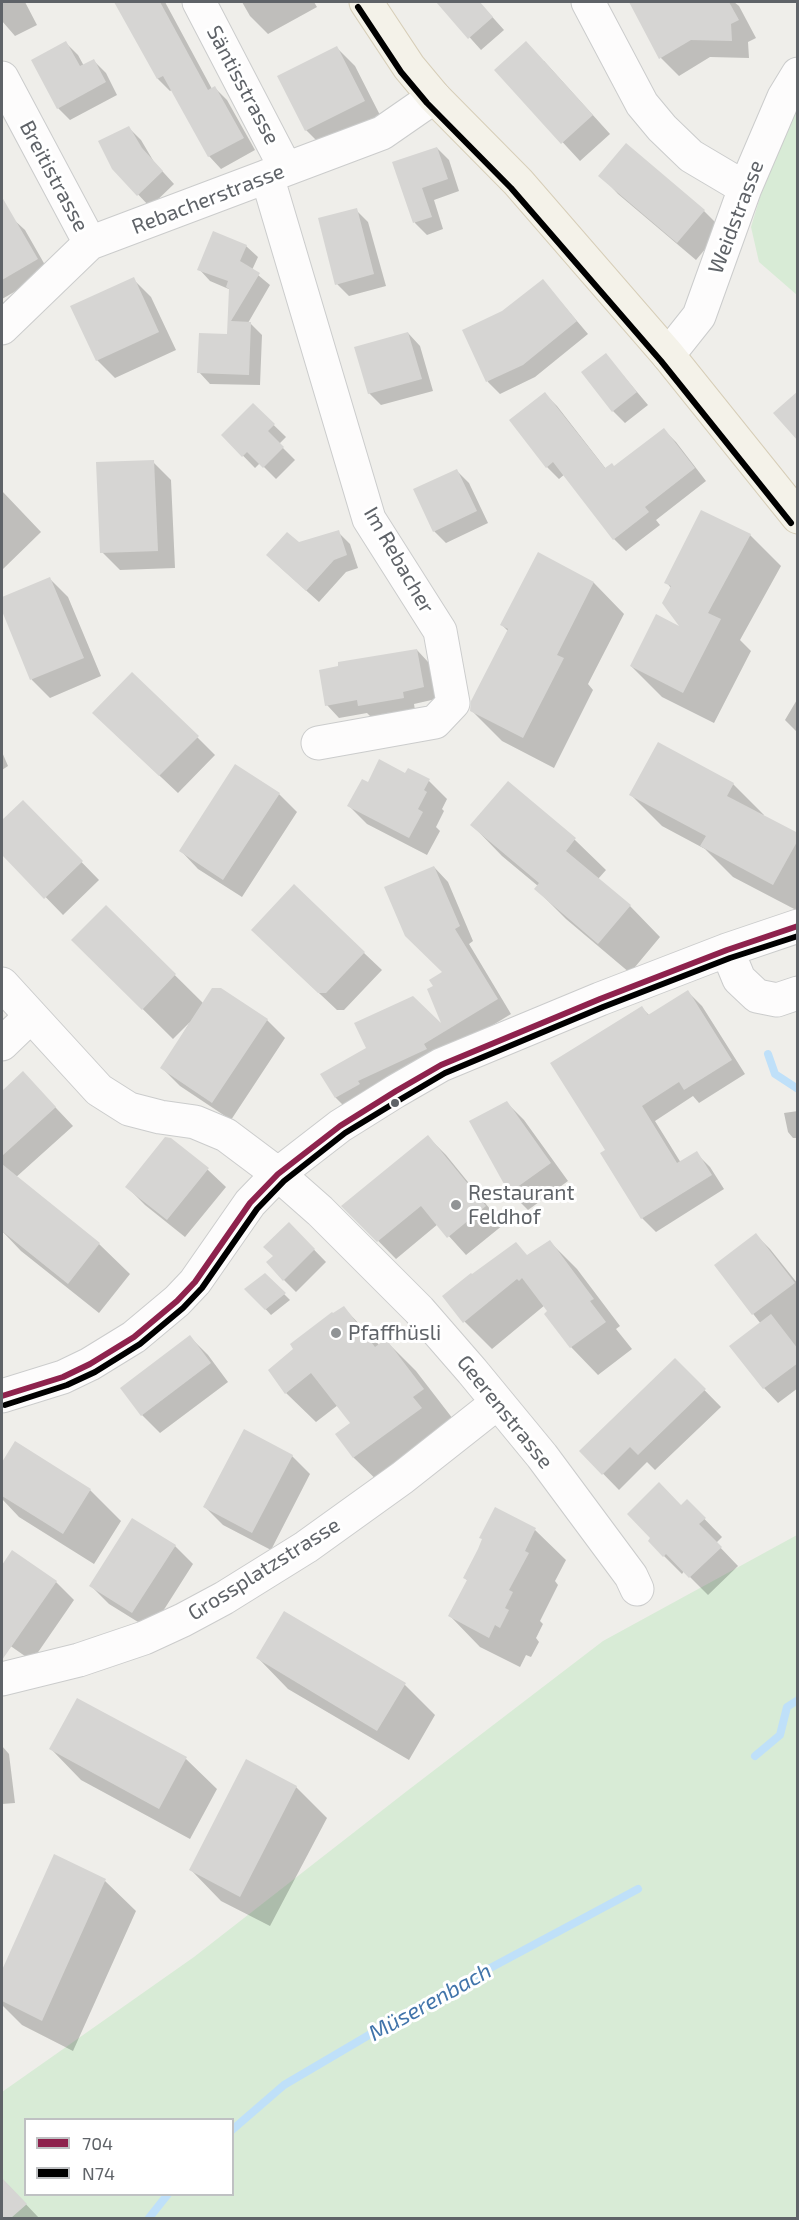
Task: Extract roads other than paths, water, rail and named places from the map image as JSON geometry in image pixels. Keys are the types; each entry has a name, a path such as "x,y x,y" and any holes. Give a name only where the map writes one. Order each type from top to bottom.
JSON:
{"main road":[{"path":"366,2 403,58 434,97 518,182 668,355 798,517"}],"street":[{"name":"Säntisstrasse","path":"199,2 277,173"},
{"path":"588,2 642,104 662,128 691,156 745,188"},
{"name":"Weidstrasse","path":"668,355 699,316 745,188 784,97 798,74"},
{"name":"Breitistrasse","path":"2,78 90,243"},
{"name":"Rebacherstrasse","path":"2,328 90,243 382,133 434,97"},
{"name":"Im Rebacher","path":"277,173 369,519 440,631 453,703 435,722 318,743"},
{"path":"2,1396 63,1377 90,1364 126,1342 154,1321 195,1282 250,1203 278,1174 340,1126 441,1065 726,950 798,926"},
{"path":"726,950 739,979 757,996 777,1000 798,993"},
{"name":"Geerenstrasse","path":"2,984 99,1090 129,1109 160,1117 195,1122 226,1135 278,1174 345,1235 419,1310 542,1456 632,1576 637,1589"},
{"path":"2,1044 31,1016"},
{"name":"Grossplatzstrasse","path":"2,1679 79,1660 144,1638 224,1598 306,1547 402,1478 497,1403"}],"waterway":[{"path":"768,1054 775,1074 798,1089"},
{"name":"Müserenbach","path":"755,1756 780,1735 787,1707 798,1700"},
{"name":"Müserenbach","path":"234,2128 284,2085 408,2012 638,1889"},
{"name":"Müserenbach","path":"149,2218 166,2196"}],"place":[{"name":"Restaurant Feldhof","path":"456,1205"},
{"name":"Pfaffhüsli","path":"336,1333"}]}
